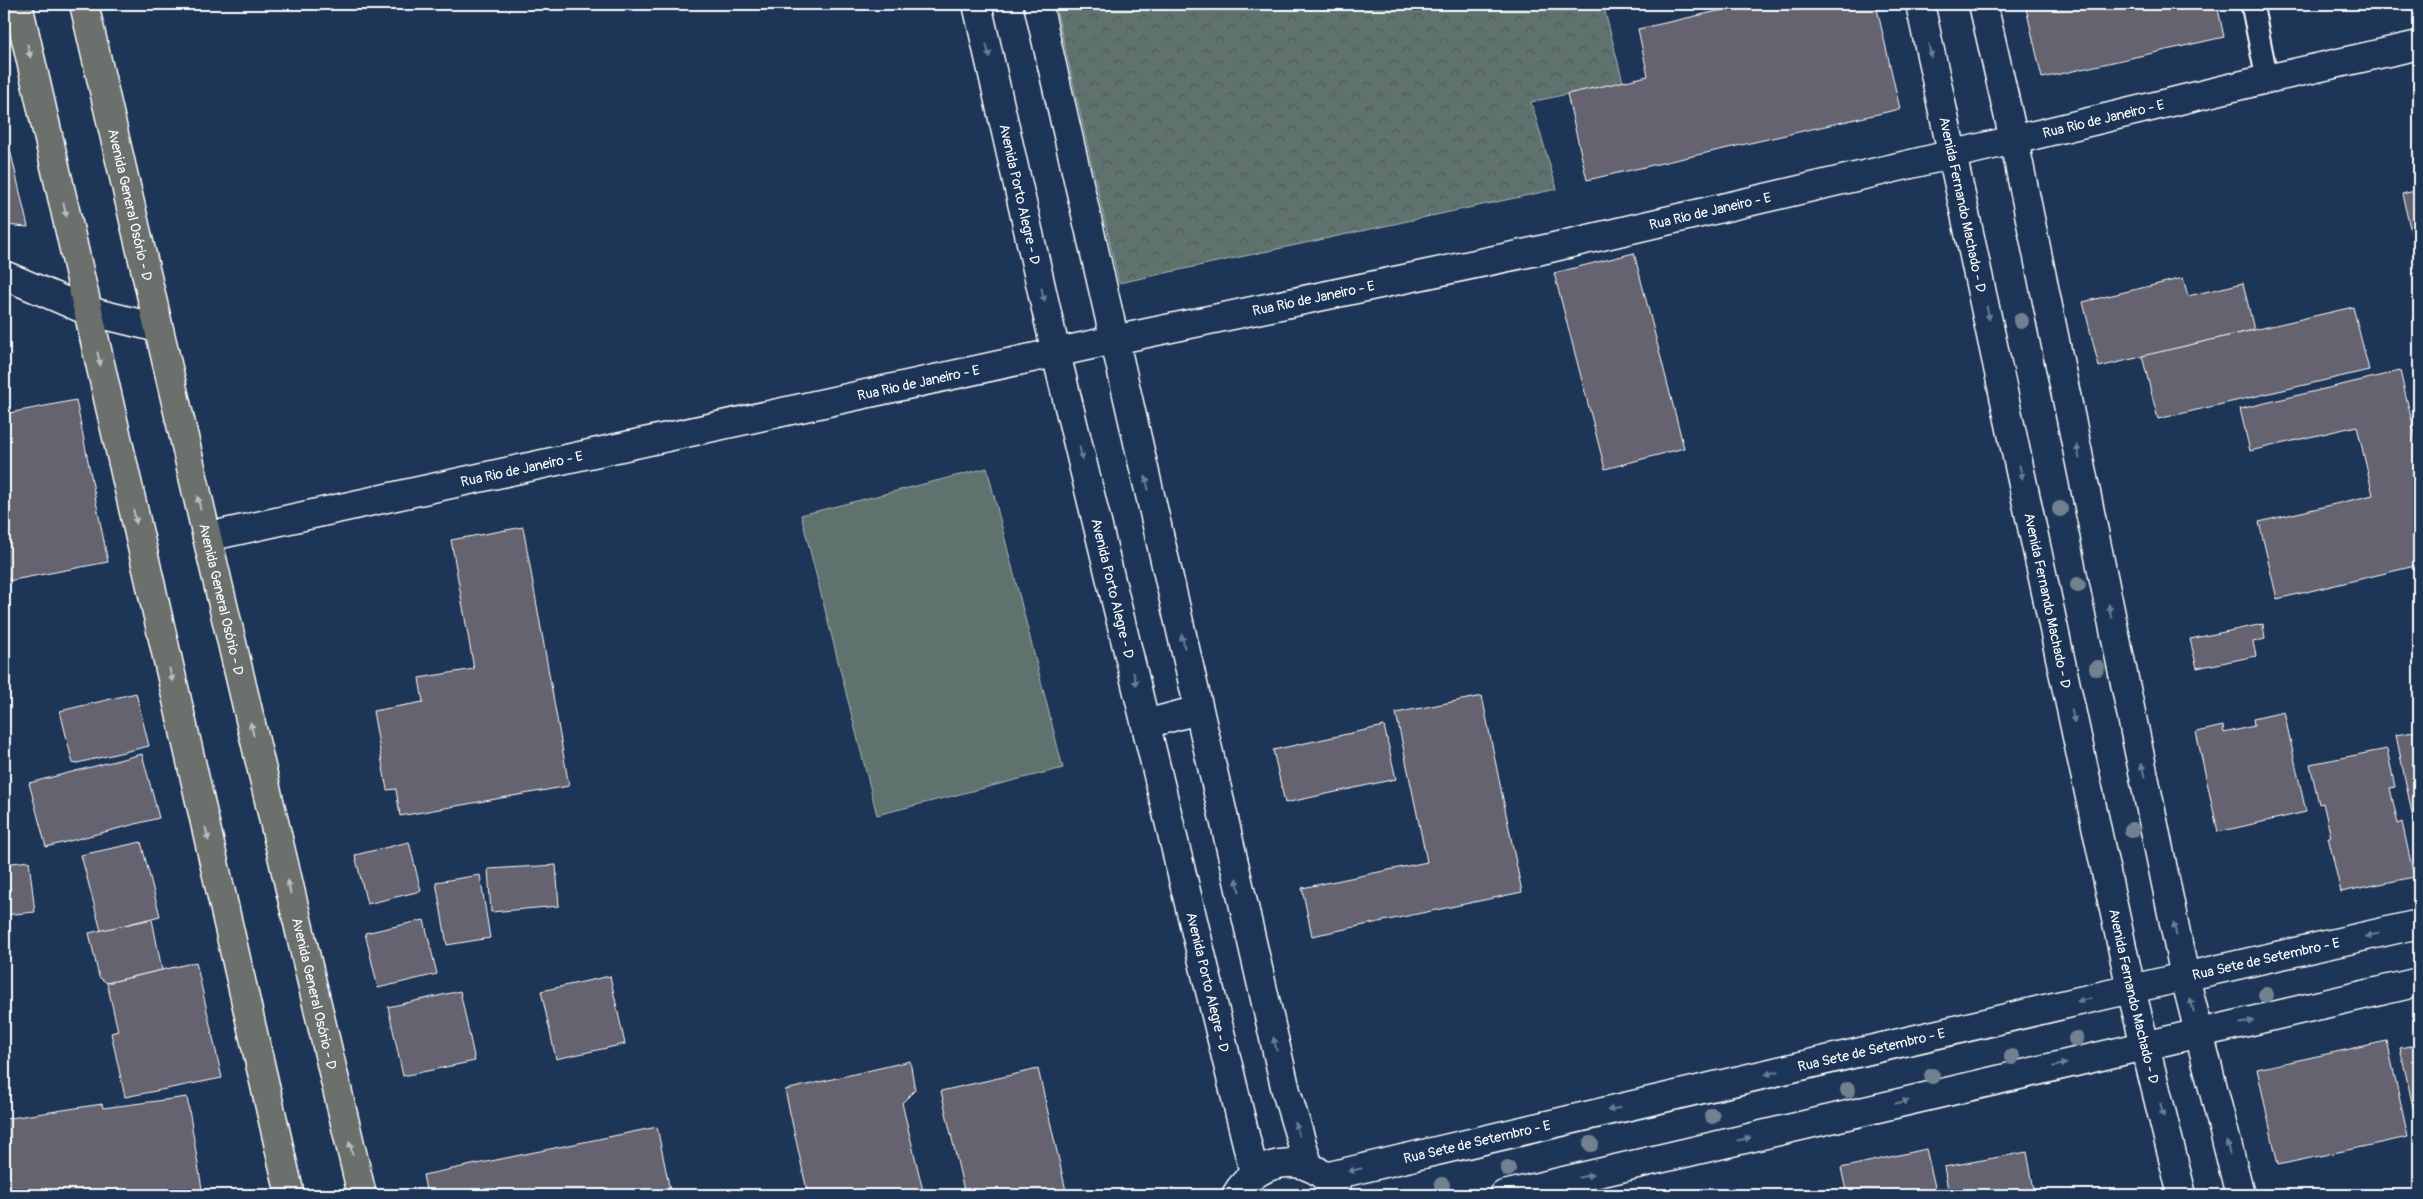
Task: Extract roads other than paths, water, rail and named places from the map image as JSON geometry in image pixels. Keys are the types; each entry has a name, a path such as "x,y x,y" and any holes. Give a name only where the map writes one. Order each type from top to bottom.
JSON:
{"main road":[{"path":"18,4 290,1195"},
{"name":"Avenida General Osório - D","path":"84,4 206,537 362,1195"}],"street":[{"name":"Avenida Porto Alegre - D","path":"977,4 1056,353 1254,1173"},
{"path":"1038,4 1286,1091 1324,1180"},
{"name":"Avenida Fernando Machado - D","path":"1920,4 1954,154 2131,989 2182,1195"},
{"path":"1983,4 2014,140 2185,977 2240,1195"},
{"name":"Rua Rio de Janeiro - E","path":"206,537 1114,340 1537,251 2014,140 2267,78 2419,45"},
{"path":"4,275 88,311 158,328"},
{"path":"1146,724 1198,710"},
{"name":"Rua Sete de Setembro - E","path":"1324,1180 2131,989 2419,924"},
{"path":"1504,1195 2419,982"},
{"path":"1236,1195 1242,1185 1254,1173 1267,1166 1280,1163 1295,1163 1324,1180"}],"lane":[{"path":"2252,4 2267,78"}]}
